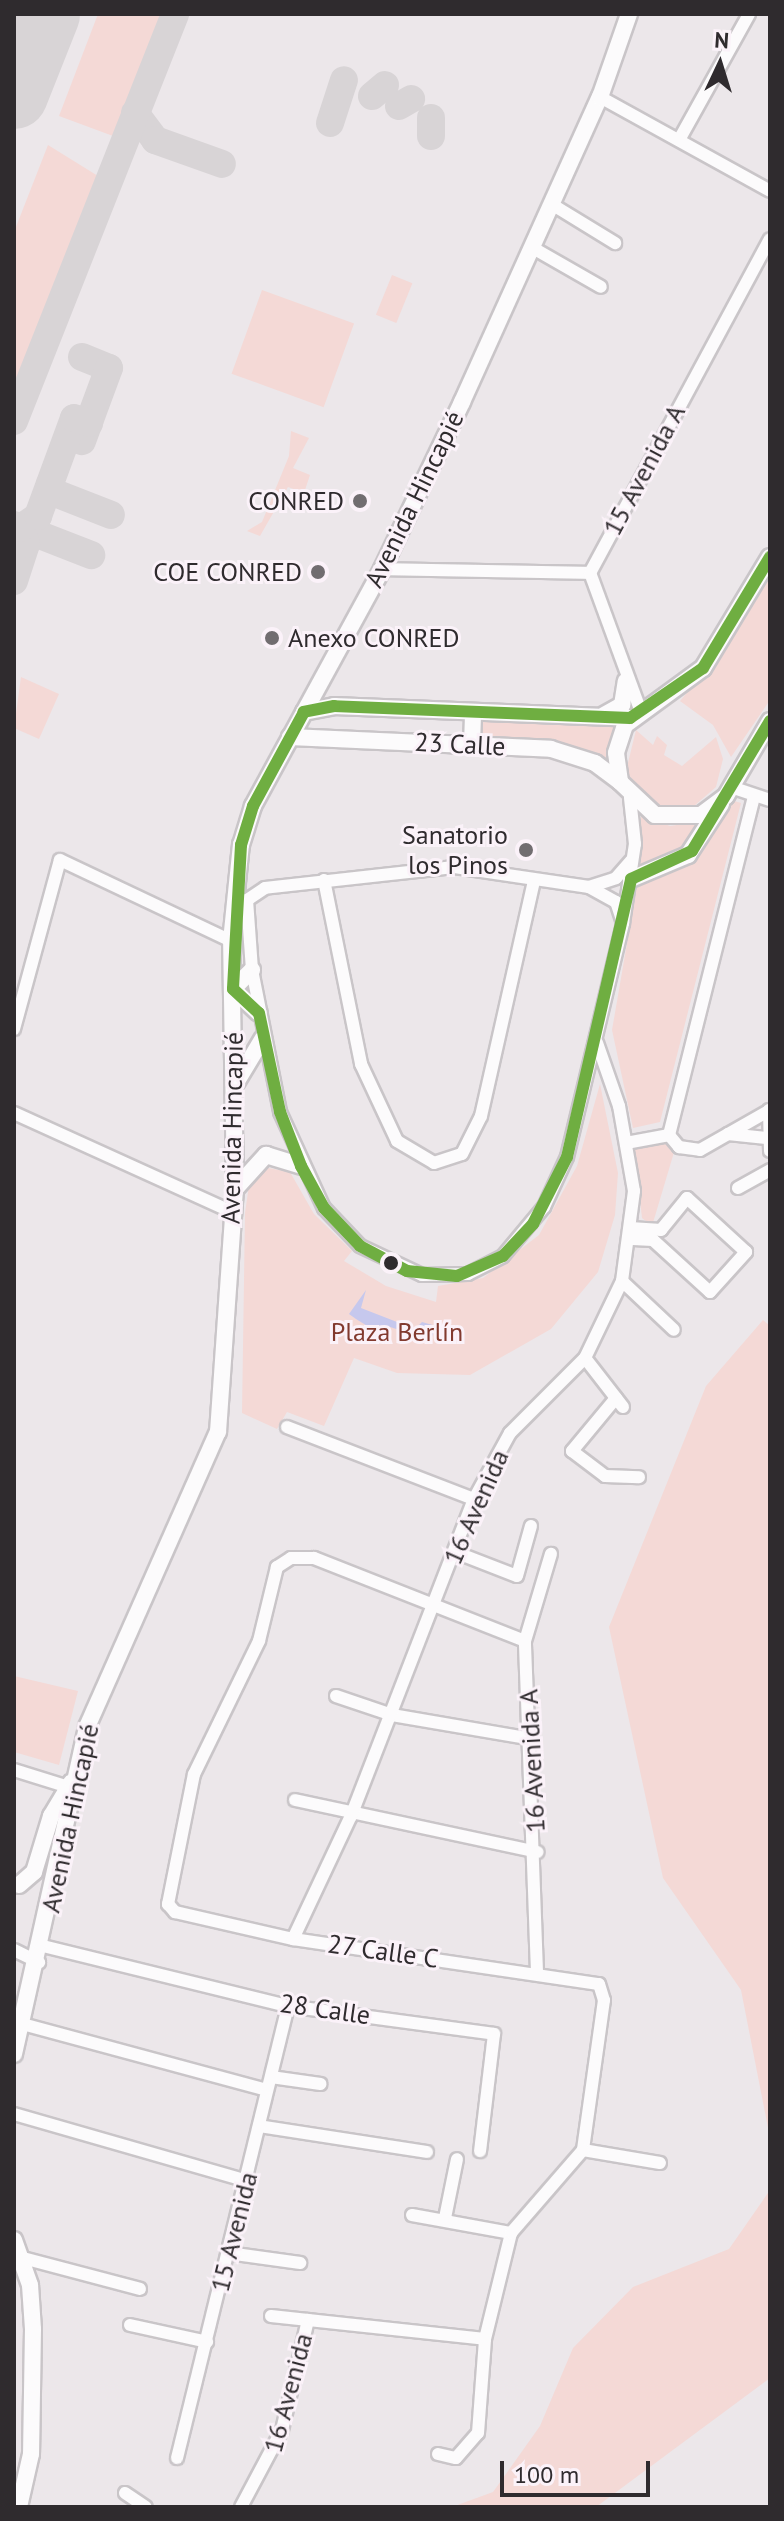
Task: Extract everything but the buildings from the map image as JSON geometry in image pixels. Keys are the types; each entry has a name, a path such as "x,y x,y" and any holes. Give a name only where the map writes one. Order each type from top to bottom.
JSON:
{"main road":[{"name":"Avenida Hincapié","path":"14,2054 18,2023 41,1954 77,1766 102,1693 215,1448 235,1189 236,1083 231,941 241,845 290,737 382,569 533,248 600,97 629,14"},
{"path":"731,788 686,819 655,815 630,798 620,782 617,745 635,715 703,668 770,557"},
{"path":"320,681 334,706"},
{"path":"597,717 622,705 626,681"},
{"name":"23 Calle","path":"304,712 334,706 597,717 635,715"},
{"path":"472,744 473,712"},
{"path":"631,879 692,851 770,721"},
{"name":"23 Calle","path":"290,737 551,749 595,763 620,782"},
{"path":"252,970 233,989 259,1013"},
{"path":"236,1083 263,1038"},
{"path":"235,1189 266,1155 301,1166"},
{"path":"16,1884 34,1872 51,1816 69,1787 77,1766"},
{"path":"16,1884 53,1896"},
{"path":"14,2240 23,2258 34,2383 31,2454 19,2507"}],"street":[{"path":"679,140 749,14"},
{"path":"600,97 770,191"},
{"path":"553,205 615,243"},
{"name":"15 Avenida A","path":"590,573 770,239"},
{"path":"533,248 601,287"},
{"path":"382,569 590,573 635,715"},
{"path":"731,788 770,800"},
{"path":"669,1135 751,795"},
{"name":"16 Avenida","path":"265,888 247,900 252,970 263,1038 301,1166 324,1208 360,1246 391,1265 440,1277 486,1266 519,1241 554,1191 567,1157 597,1043 631,879 630,798"},
{"path":"241,845 248,879 265,888 437,867 589,887 616,902 623,923"},
{"path":"589,887 623,873 633,855"},
{"path":"14,1029 60,860 231,941"},
{"path":"324,880 361,1064 397,1141 434,1163 462,1154 481,1116 534,880"},
{"name":"16 Avenida","path":"293,1939 351,1816 474,1499 510,1433 585,1358 622,1281 633,1234 626,1143 597,1043"},
{"path":"728,1134 767,1145 770,1110"},
{"path":"626,1143 669,1135 694,1151 770,1110"},
{"path":"14,1113 232,1212"},
{"path":"738,1188 770,1170"},
{"path":"687,1198 746,1252 710,1292 653,1240 633,1234 661,1230 687,1198"},
{"path":"622,1281 674,1330"},
{"path":"585,1358 619,1403 572,1451 605,1476 639,1477"},
{"path":"287,1427 474,1499"},
{"path":"455,1552 517,1576 531,1526"},
{"name":"16 Avenida A","path":"537,1972 533,1739 525,1641 551,1554"},
{"name":"27 Calle C","path":"434,1606 314,1558 291,1558 269,1579 259,1641 194,1774 168,1904 175,1912 293,1939 537,1972 603,1988 583,2150"},
{"path":"434,1606 525,1641"},
{"path":"336,1696 392,1715 533,1739"},
{"path":"14,1770 69,1787"},
{"path":"295,1800 351,1816 537,1852"},
{"name":"28 Calle","path":"14,1950 288,2006 494,2034 480,2151"},
{"name":"15 Avenida","path":"177,2458 288,2006"},
{"path":"18,2023 267,2090"},
{"path":"271,2077 321,2084"},
{"path":"14,2114 247,2181"},
{"path":"259,2126 427,2152"},
{"path":"438,2454 456,2458 478,2433 485,2339 511,2233 583,2150 660,2163"},
{"path":"445,2218 457,2159"},
{"path":"412,2215 445,2218 511,2233"},
{"path":"228,2253 300,2263"},
{"path":"23,2258 140,2289"},
{"path":"271,2316 485,2339"},
{"name":"16 Avenida","path":"241,2507 282,2430 308,2320"},
{"path":"130,2325 207,2342"},
{"path":"125,2493 146,2507"}],"green space":[{"path":"98,14 161,14 113,136 59,116"},
{"path":"48,145 98,176 14,393 14,232"},
{"path":"392,275 412,283 396,323 376,315"},
{"path":"262,290 354,324 324,407 232,374"},
{"path":"291,431 309,438 293,468 310,475 304,493 288,487 260,536 247,531 262,522 289,456"},
{"path":"770,575 770,700 731,757 713,725 680,701 733,638"},
{"path":"21,677 59,694 39,739 14,728"},
{"path":"480,718 618,724 609,765 479,738"},
{"path":"636,730 653,745 657,736 667,745 664,755 682,766 716,737 723,759 716,787 694,806 651,805 626,771"},
{"path":"731,800 741,803 660,1122 633,1128 612,1030 638,880 689,858"},
{"path":"641,815 670,826 704,821 694,844 639,873"},
{"name":"Plaza Berlín","path":"600,1084 618,1173 615,1215 598,1272 551,1329 470,1375 397,1373 354,1358 324,1426 287,1412 277,1429 242,1413 245,1213 249,1185 263,1167 290,1172 314,1214 352,1251 344,1261 386,1286 436,1302 438,1286 483,1278 539,1235 577,1166"},
{"path":"667,1140 675,1149 652,1226 642,1218 634,1146"},
{"path":"763,1320 770,1326 770,2138 741,1990 663,1878 609,1627 706,1386"},
{"path":"14,1676 78,1691 59,1765 14,1752"},
{"path":"770,2190 770,2378 596,2507 452,2507 493,2492 540,2426 573,2348 633,2287 729,2249"}],"water":[{"path":"366,1290 361,1308 415,1329 422,1322 436,1326 431,1340 387,1326 382,1335 349,1314"}],"taxiway":[{"path":"14,421 175,14"},
{"path":"330,123 344,80"},
{"path":"372,96 385,85"},
{"path":"399,106 411,99"},
{"path":"135,113 155,140 222,164"},
{"path":"431,118 431,136"},
{"path":"82,357 109,368 82,441"},
{"path":"14,581 26,544 21,528 38,516 74,418 89,423"},
{"path":"50,484 55,493 111,515"},
{"path":"14,525 91,555"}],"runway":[{"path":"14,95 46,14"}],"transit line":[{"path":"770,557 703,668 630,718 334,706 304,712 253,806 241,845 233,989 259,1013 280,1112 301,1166 324,1208 360,1246 407,1271 457,1276 503,1256 533,1224 567,1157 631,879 692,851 770,721"}],"place":[{"name":"CONRED","path":"360,501"},
{"name":"COE CONRED","path":"318,572"},
{"name":"Anexo CONRED","path":"272,638"},
{"name":"Sanatorio los Pinos","path":"526,850"}]}
